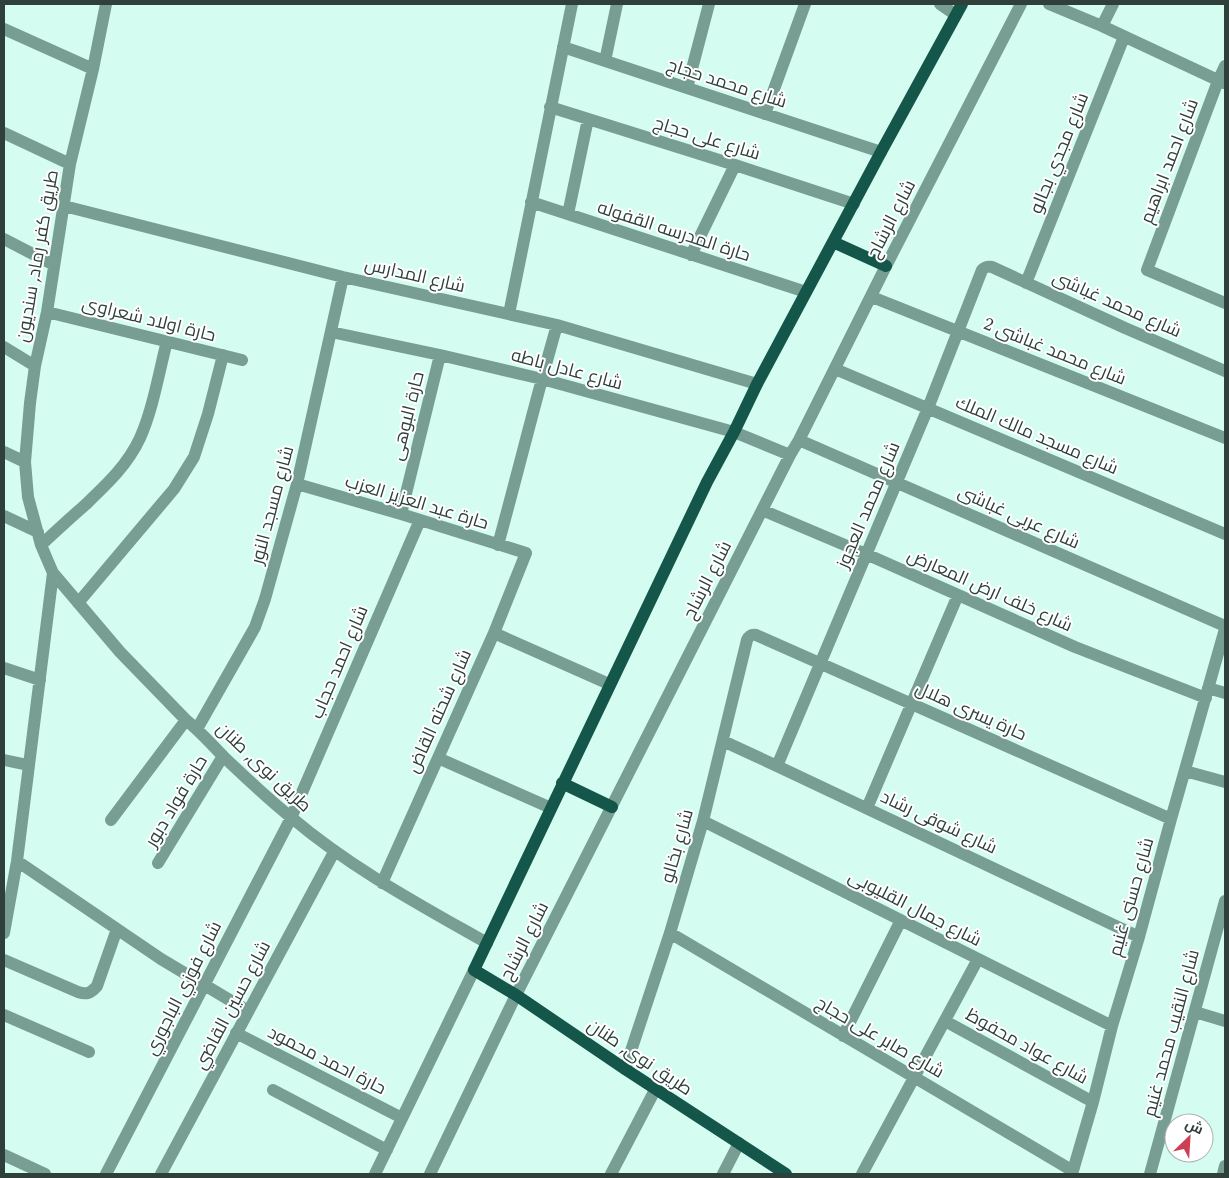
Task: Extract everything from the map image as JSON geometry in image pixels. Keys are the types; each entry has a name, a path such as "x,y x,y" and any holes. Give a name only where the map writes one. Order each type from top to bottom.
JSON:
{"main road":[{"name":"شارع الرشاح","path":"474,970 707,482 806,292 959,9"},
{"path":"833,242 886,266"},
{"path":"562,783 612,807"},
{"name":"طريق نوى, طنان","path":"474,970 516,995 655,1090 786,1174"}],"street":[{"name":"طريق كفر رماد, سنديون","path":"53,573 39,539 28,497 25,462 30,403 35,366 47,312 70,164 93,69 106,4"},
{"path":"509,314 572,4"},
{"path":"605,61 616,4"},
{"path":"688,88 709,4"},
{"path":"765,114 805,4"},
{"path":"940,4 959,9"},
{"name":"شارع الرشاح","path":"430,1174 516,995 790,454 799,440 1021,4"},
{"path":"1049,4 1102,26 1222,82"},
{"path":"1102,26 1113,4"},
{"path":"4,29 93,69"},
{"name":"شارع مجدي بجالو","path":"1026,283 1124,37"},
{"name":"شارع محمد حجاج","path":"562,47 881,152"},
{"name":"شارع احمد ابراهيم","path":"1225,66 1222,82 1147,270 1225,303"},
{"name":"شارع على حجاج","path":"550,107 854,204"},
{"path":"568,214 588,119"},
{"path":"4,133 70,164"},
{"path":"691,255 734,165"},
{"name":"حارة المدرسه القفوله","path":"531,202 806,292"},
{"name":"شارع المدارس","path":"64,206 344,277 557,325 757,384"},
{"path":"4,239 54,265"},
{"name":"شارع محمد العجوز","path":"777,766 928,408 982,270 988,266 994,268"},
{"name":"شارع محمد غباشى","path":"994,268 1225,371"},
{"name":"شارع مسجد النور","path":"197,729 255,628 265,599 297,484 344,277"},
{"name":"شارع محمد غباشى 2","path":"872,296 1225,438"},
{"name":"حارة اولاد شعراوى","path":"47,312 242,360"},
{"path":"498,545 557,325"},
{"name":"شارع عادل باطه","path":"331,332 542,379 734,432 790,454"},
{"path":"4,516 39,539 110,482 133,452 140,438 147,419 167,341"},
{"path":"4,347 35,366"},
{"path":"78,604 174,489 194,457 208,414 222,355"},
{"name":"حارة البوهى","path":"402,514 440,355"},
{"name":"شارع مسجد مالك الملك","path":"835,369 1225,534"},
{"name":"شارع عربى غباشى","path":"799,440 1225,627"},
{"path":"4,452 25,462"},
{"name":"حارة عبد العزيز العزب","path":"297,484 402,514 526,554"},
{"name":"شارع خلف ارض المعارض","path":"762,510 1075,647 1207,693 1225,693"},
{"name":"شارع احمد حجاب","path":"291,818 420,520"},
{"name":"شارع شحته القاض","path":"382,883 494,633 526,554"},
{"path":"4,933 7,899 17,861 53,573"},
{"name":"طريق نوى, طنان","path":"53,573 120,652 186,720 291,818 334,852 382,883 487,943"},
{"path":"866,808 958,595"},
{"name":"شارع حسنى غنيم","path":"1073,1173 1112,1026 1139,937 1225,627"},
{"path":"494,633 609,684"},
{"name":"حارة يسرى هلال","path":"756,635 1171,819"},
{"name":"شارع بخالو","path":"625,1069 670,934 703,821 747,640 750,636 756,635"},
{"path":"4,668 40,680"},
{"path":"111,820 186,720"},
{"name":"شارع شوقى رشاد","path":"722,741 1139,937"},
{"name":"حارة فواد دبور","path":"158,863 223,756"},
{"path":"438,758 551,808"},
{"path":"4,760 28,765"},
{"path":"1185,771 1225,782"},
{"name":"شارع فوزي الباجوري","path":"106,1174 291,818"},
{"name":"شارع جمال القليوبى","path":"703,821 1112,1026"},
{"name":"شارع حسين القاضي","path":"161,1174 334,852"},
{"path":"17,861 161,959 248,1011"},
{"name":"شارع النقيب محمد غنيم","path":"1150,1174 1225,901"},
{"path":"843,1036 901,920"},
{"path":"4,960 86,994 92,992 97,986 117,929"},
{"name":"شارع صابر على حجاج","path":"670,934 1073,1173"},
{"path":"862,1174 978,959"},
{"name":"شارع الرشاح","path":"375,1174 474,970"},
{"path":"1195,1012 1225,1021"},
{"path":"4,1015 89,1052"},
{"name":"شارع عواد محفوظ","path":"945,1021 1093,1102"},
{"name":"حارة احمد محمود","path":"236,1033 402,1118"},
{"path":"273,1090 387,1150"},
{"path":"611,1174 655,1090"},
{"path":"723,1174 739,1143"},
{"path":"4,1155 45,1174"},
{"path":"1223,1174 1225,1166"}]}
